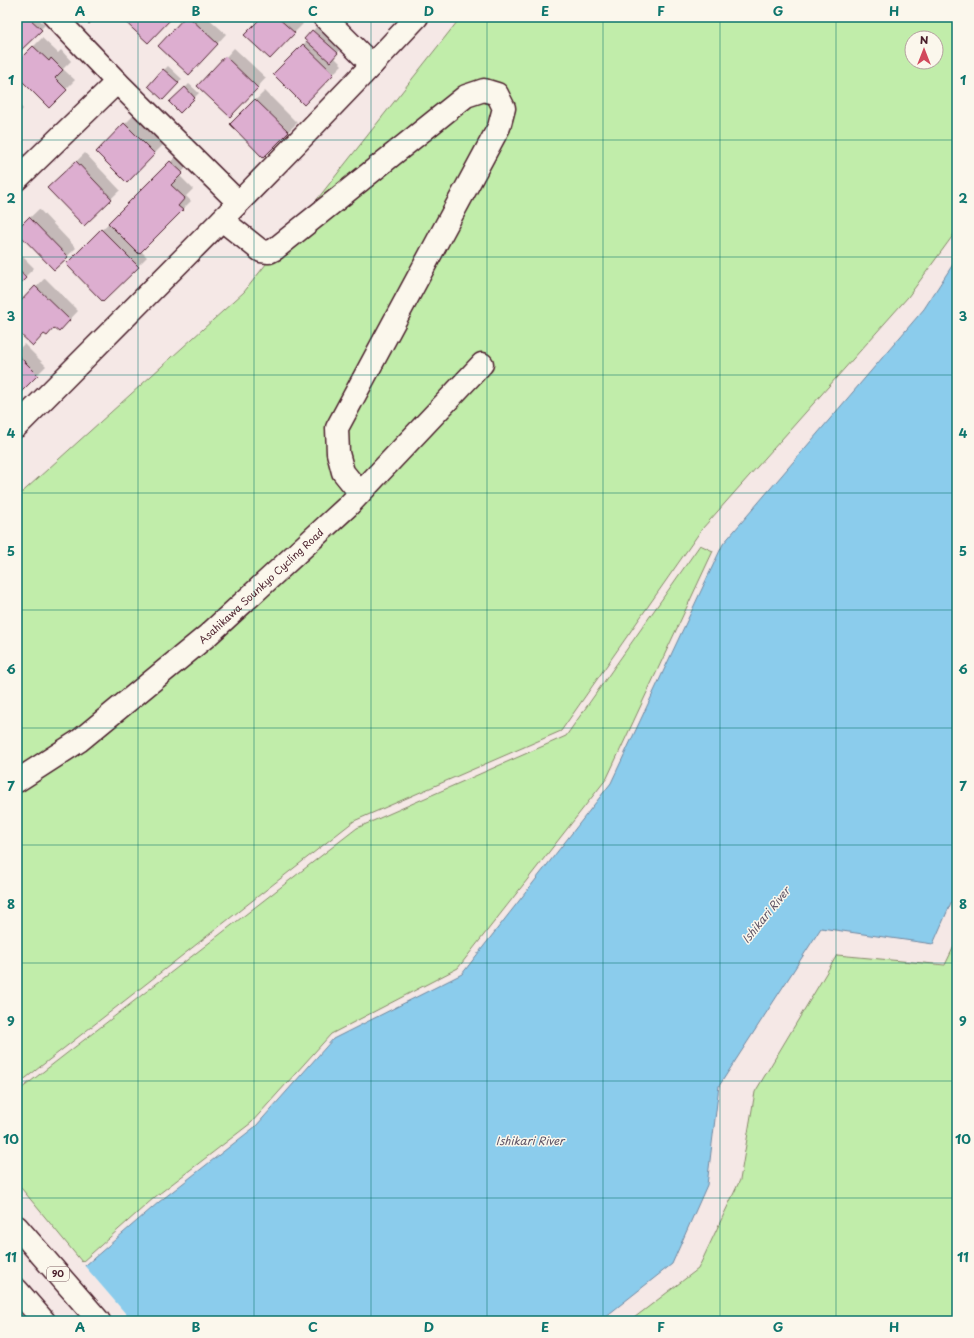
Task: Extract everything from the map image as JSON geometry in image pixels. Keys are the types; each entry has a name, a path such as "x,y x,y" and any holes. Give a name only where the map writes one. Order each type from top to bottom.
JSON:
{"street":[{"path":"55,17 117,82 238,202"},
{"path":"324,17 372,65"},
{"path":"17,426 222,220 417,17"},
{"path":"17,179 117,82"},
{"path":"222,220 261,251 269,252 275,249 466,96 484,90 497,94 504,108 499,127 337,428 338,453 343,472 360,493"},
{"name":"Asahikawa Sounkyo Cycling Road","path":"17,781 79,741 208,635 348,506 482,364"},
{"name":"90","path":"17,1227 99,1321"},
{"path":"17,1290 44,1321"}],"green space":[{"path":"461,17 957,17 957,230 908,297 702,529 561,731 354,821 17,1085 17,497 244,292"},
{"path":"700,545 713,551 607,778 458,968 331,1034 251,1123 155,1197 82,1262 17,1183 17,1092 357,828 566,736"},
{"path":"957,940 957,1321 630,1321 698,1269 740,1180 755,1092 837,955 945,965"}],"water":[{"name":"Ishikari River","path":"957,258 957,889 933,944 821,928 719,1086 707,1185 672,1264 600,1321 21,1321 159,1202 256,1126 333,1039 462,974 611,783 723,544 924,309"}],"pier":[{"path":"83,1264 132,1321 19,1321 20,1319"}],"building":[{"path":"17,17 28,17 42,30 18,53 17,52"},
{"path":"82,17 96,17 89,24"},
{"path":"120,17 173,17 148,43"},
{"path":"185,17 189,17 218,44 189,75 158,46"},
{"path":"262,17 277,17 295,33 270,59 244,35"},
{"path":"312,30 338,53 330,62 304,39"},
{"path":"303,44 334,74 304,105 273,74"},
{"path":"33,46 49,61 51,58 63,70 55,78 67,90 49,108 17,76 17,62"},
{"path":"225,56 258,88 230,117 197,86"},
{"path":"163,69 179,83 163,100 148,86"},
{"path":"185,87 195,98 180,113 169,102"},
{"path":"255,99 289,132 263,158 230,124"},
{"path":"124,123 155,154 127,183 96,152"},
{"path":"76,161 112,199 84,226 47,188"},
{"path":"170,161 183,173 171,185 185,198 178,206 183,210 139,254 108,223"},
{"path":"29,217 68,257 54,270 17,232 17,229"},
{"path":"101,229 139,267 103,302 66,264"},
{"path":"17,268 26,278 17,287"},
{"path":"35,286 70,320 59,332 54,328 47,336 44,334 33,346 17,331 17,305"},
{"path":"17,354 38,375 17,396"}]}
